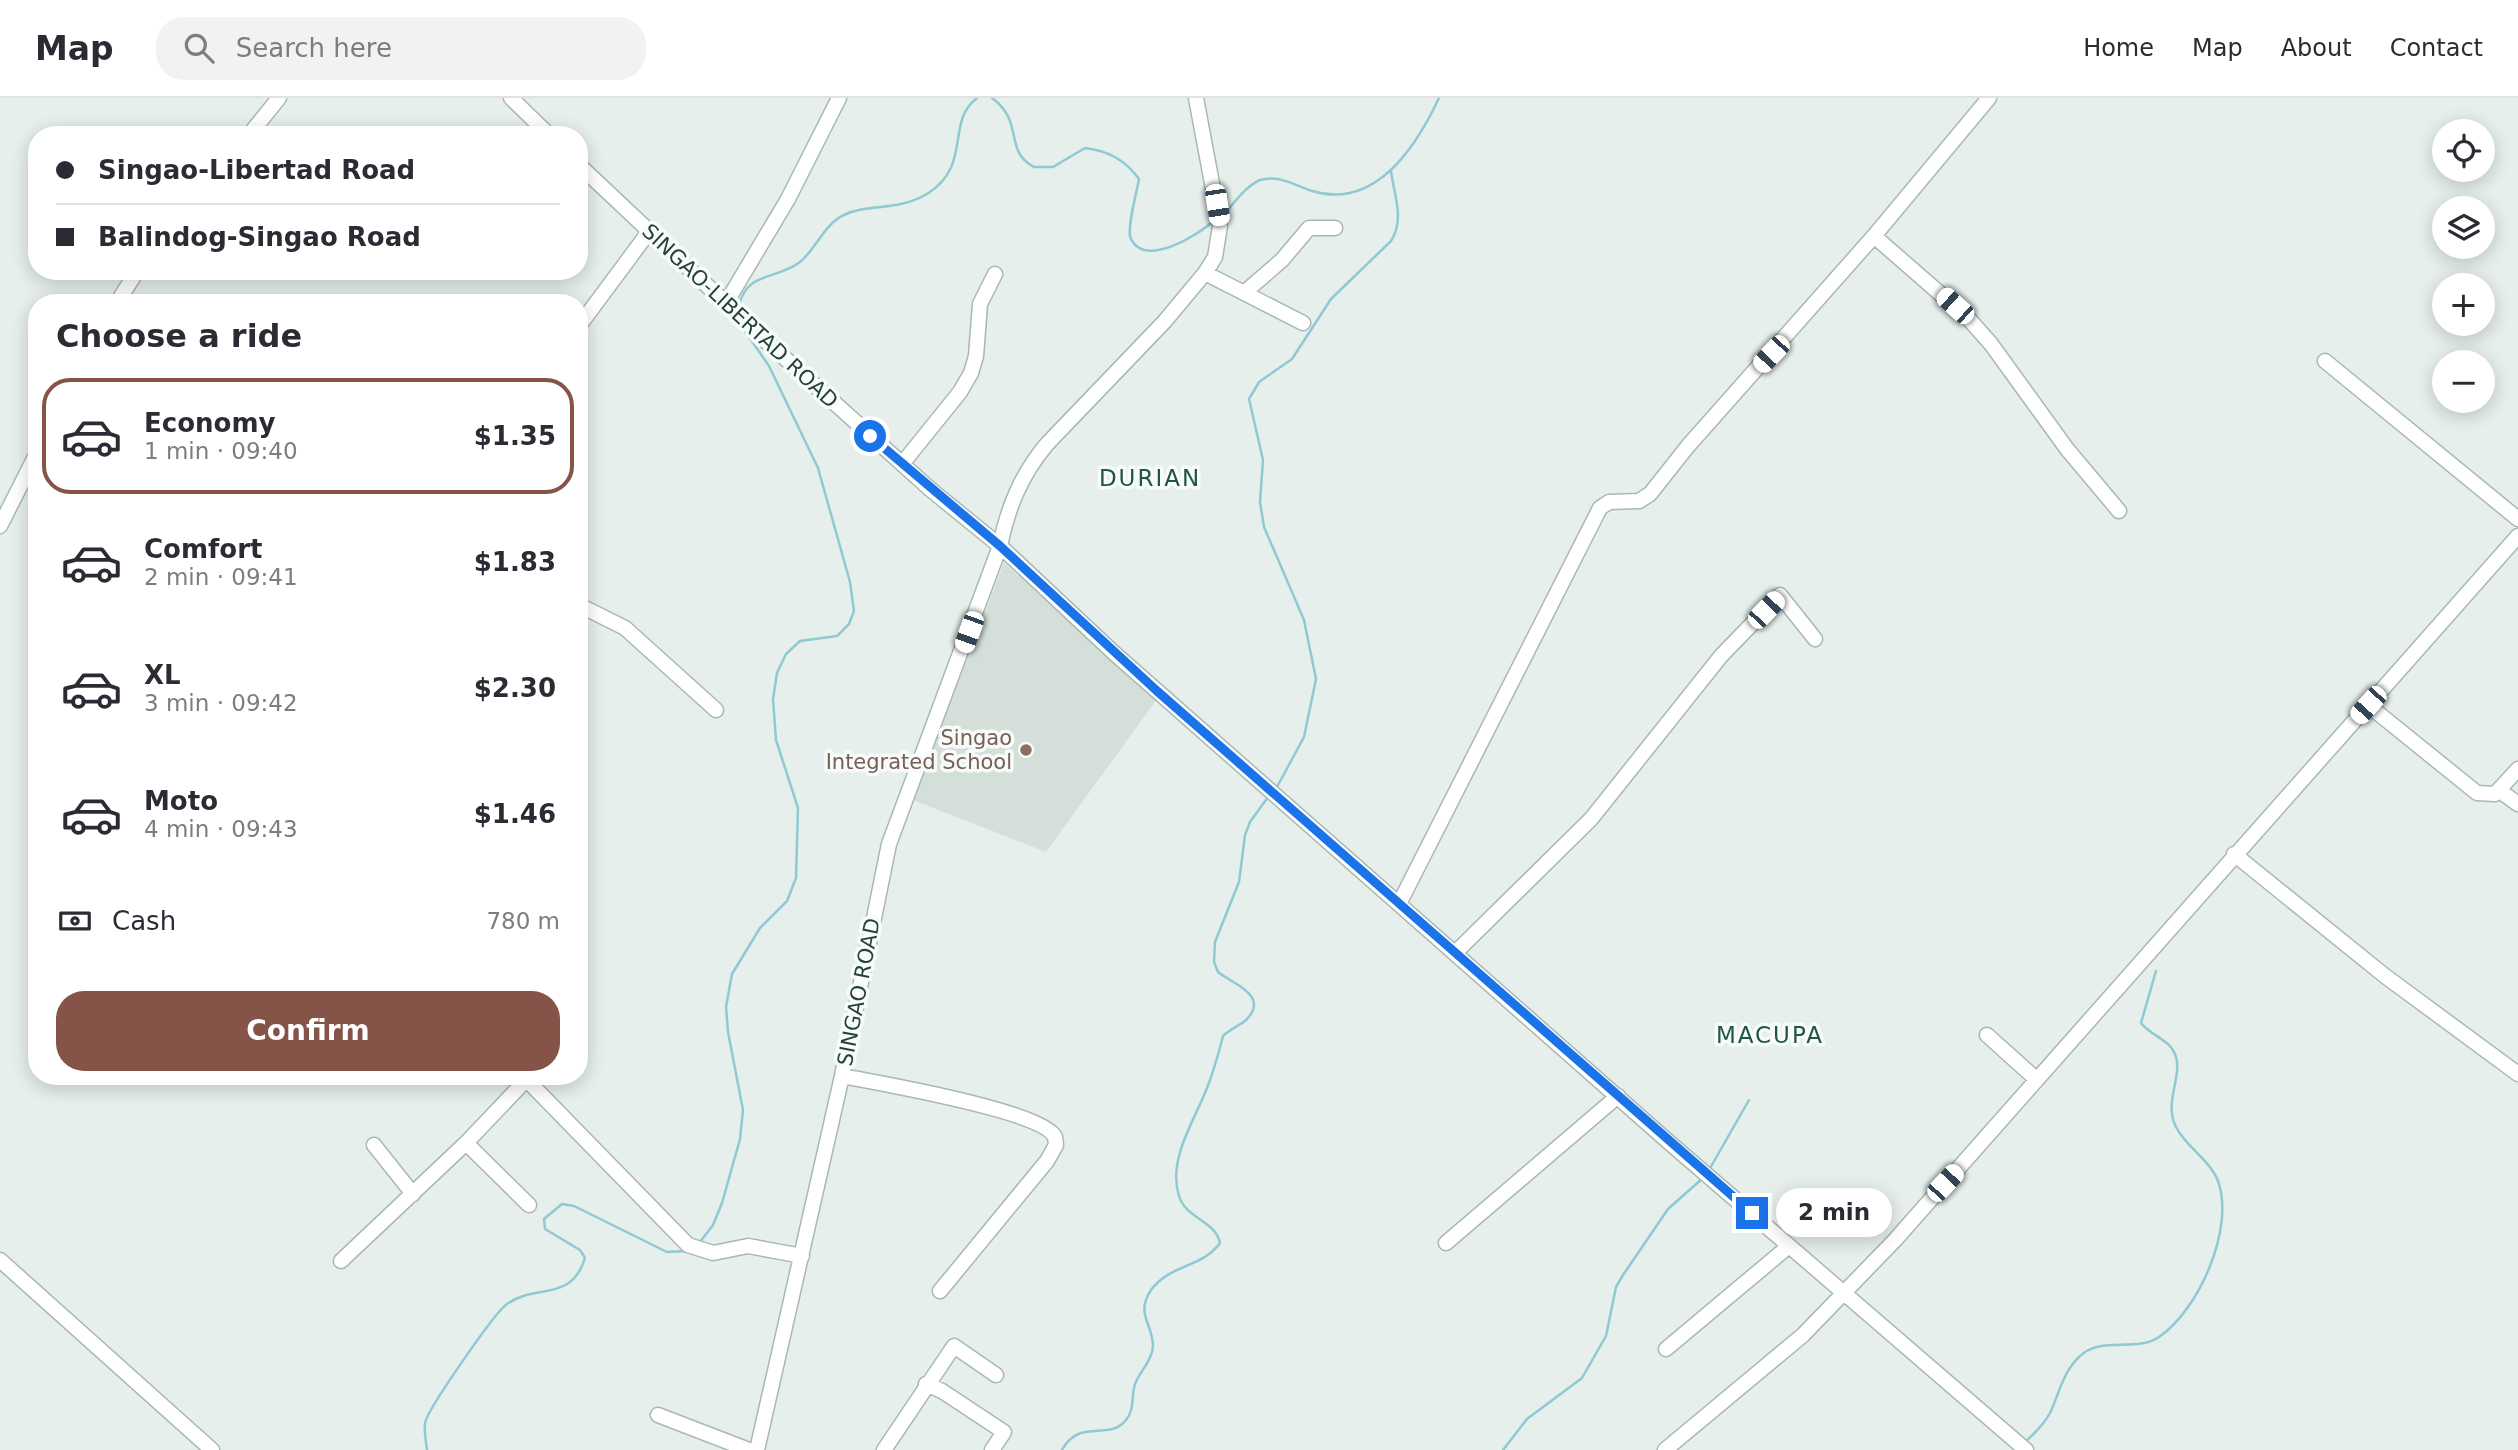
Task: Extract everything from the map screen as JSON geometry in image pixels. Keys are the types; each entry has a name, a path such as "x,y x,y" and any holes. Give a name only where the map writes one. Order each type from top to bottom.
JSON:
{"street":[{"path":"256,126 279,98"},
{"path":"511,98 540,126"},
{"path":"726,303 788,199 839,98"},
{"name":"SINGAO ROAD","path":"757,1450 842,1076 892,835 1000,546 1011,500 1032,462 1165,321 1215,257 1220,226 1196,98"},
{"path":"1400,902 1600,508 1609,502 1639,501 1650,494 1688,446 1874,236 1989,98"},
{"name":"SINGAO-LIBERTAD ROAD","path":"588,174 648,233 902,464 1000,546 1140,676 1789,1246 2026,1450"},
{"path":"1245,292 1282,260 1309,228 1335,228"},
{"path":"588,314 648,233"},
{"path":"1874,236 1968,318 1991,344 2067,449 2119,511"},
{"path":"1205,273 1303,323"},
{"path":"902,464 960,392 971,373 976,356 980,304 995,274"},
{"path":"2325,361 2518,519"},
{"path":"0,526 28,471"},
{"path":"1665,1450 1776,1360 1845,1293 2518,536"},
{"path":"1456,952 1591,819 1625,780 1721,656 1780,595 1815,639"},
{"path":"588,610 625,628 716,710"},
{"path":"2368,705 2473,790 2489,796 2500,790 2518,769"},
{"path":"2500,790 2518,804"},
{"path":"2234,854 2385,976 2518,1074"},
{"path":"1987,1035 2036,1079"},
{"path":"842,1076 1005,1112 1046,1126 1055,1137 1056,1145 1047,1161 940,1291"},
{"path":"341,1261 466,1143 518,1085"},
{"path":"531,1085 688,1245 705,1252 748,1246 802,1256"},
{"path":"1446,1243 1618,1096"},
{"path":"466,1143 529,1205"},
{"path":"374,1145 413,1194"},
{"path":"1666,1349 1789,1246"},
{"path":"0,1261 212,1450"},
{"path":"884,1450 954,1346 996,1375"},
{"path":"926,1384 951,1396 1004,1432 992,1450"},
{"path":"658,1415 749,1450"}],"shaded area":[{"name":"Singao Integrated School","path":"1004,563 1157,699 1046,852 913,800"}],"waterway":[{"path":"739,306 748,287 755,281 800,262 837,219 853,211 916,200 941,183 955,157 962,119 977,98"},
{"path":"992,98 1008,117 1019,153 1034,167 1053,167 1085,148 1109,154 1128,167 1139,179 1130,228 1131,239 1138,247 1159,250 1172,246 1196,234 1213,221"},
{"path":"1225,213 1245,190 1260,180 1274,178 1312,191 1335,194 1355,191 1374,183 1405,154 1430,117 1439,98"},
{"path":"1277,787 1304,737 1316,679 1304,620 1264,527 1260,502 1263,460 1249,399 1259,382 1292,359 1331,299 1391,241 1398,216 1391,171"},
{"path":"700,1242 713,1225 722,1203 740,1139 743,1110 726,1007 732,974 760,928 787,901 796,878 798,808 776,740 773,699 777,673 786,654 800,641 837,636 849,624 854,611 850,582 818,468 769,366 740,324"},
{"path":"1062,1450 1077,1434 1111,1429 1126,1420 1132,1407 1135,1384 1153,1346 1145,1312 1146,1298 1167,1275 1204,1257 1220,1243 1212,1229 1183,1204 1176,1183 1177,1170 1183,1143 1208,1086 1223,1036 1246,1020 1253,1011 1252,997 1218,972 1214,962 1215,942 1239,882 1245,835 1250,822 1268,797"},
{"path":"2026,1441 2048,1417 2065,1376 2079,1357 2097,1347 2150,1342 2174,1324 2200,1288 2217,1244 2222,1221 2218,1181 2180,1134 2173,1118 2172,1098 2177,1071 2175,1054 2169,1045 2141,1023 2156,971"},
{"path":"1709,1170 1749,1100"},
{"path":"1503,1450 1527,1419 1582,1378 1606,1336 1616,1287 1623,1275 1668,1209 1703,1178"},
{"path":"427,1450 425,1423 429,1414 462,1362 500,1311 518,1298 562,1287 579,1272 585,1258 580,1250 545,1229 544,1219 562,1204 574,1206 667,1252 686,1251"}],"place":[{"name":"Singao Integrated School","path":"1026,750"}],"district":[{"name":"DURIAN","path":"1150,478"},
{"name":"MACUPA","path":"1770,1035"}],"route":[{"path":"870,436 1000,546 1157,691 1752,1213"}]}
